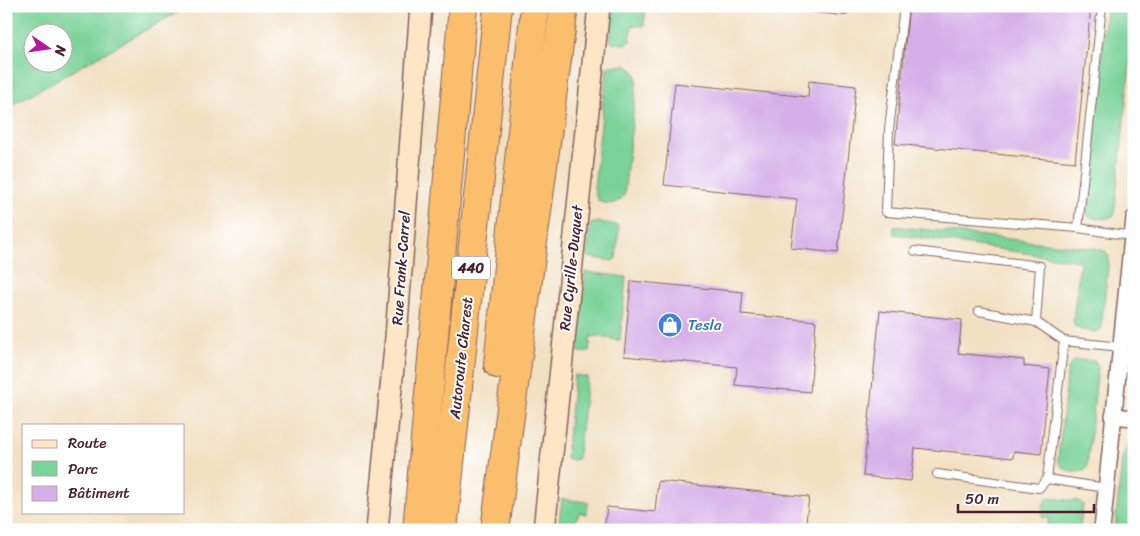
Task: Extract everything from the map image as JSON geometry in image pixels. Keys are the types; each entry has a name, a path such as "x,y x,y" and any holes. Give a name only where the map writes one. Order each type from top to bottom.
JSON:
{"highway":[{"path":"417,530 463,6"},
{"name":"Autoroute Charest","path":"443,530 498,6"},
{"name":"440","path":"480,530 535,6"},
{"path":"495,530 564,6"}],"street":[{"name":"Rue Frank-Carrel","path":"377,530 396,338 421,6"},
{"name":"Rue Cyrille-Duquet","path":"544,530 599,6"},
{"path":"1102,530 1134,218"},
{"path":"1113,416 1134,418"}],"lane":[{"path":"796,6 844,11 845,6"},
{"path":"904,6 889,129 886,212 1078,228 1132,236"},
{"path":"1078,228 1102,6"},
{"path":"915,251 1040,266 1036,322"},
{"path":"979,311 1036,322 1064,341 1120,347"},
{"path":"937,474 1039,488 1047,479 1064,341"},
{"path":"1047,479 1106,488"}],"green space":[{"path":"6,6 189,6 72,71 72,22 22,22 22,72 71,72 6,108"},
{"path":"614,6 646,6 644,26 632,25 630,41 626,44 610,41"},
{"path":"1108,6 1134,6 1134,27 1114,215 1100,219 1087,215 1086,209 1106,9"},
{"path":"626,65 635,72 637,78 624,196 615,203 608,204 597,199 594,188 607,68 610,66"},
{"path":"599,222 617,225 619,229 616,258 613,261 587,257 590,224"},
{"path":"894,226 1100,249 1106,252 1109,257 1101,329 1097,332 1075,327 1073,320 1080,261 894,234"},
{"path":"585,272 626,277 620,340 591,336 589,351 579,352 578,350"},
{"path":"1073,361 1095,361 1098,366 1087,468 1079,471 1070,471 1063,467 1058,460 1068,368"},
{"path":"574,375 587,377 578,458 576,460 566,459"},
{"path":"1134,440 1134,530 1115,530 1122,458 1128,445"},
{"path":"1049,498 1078,501 1083,504 1080,528 1078,530 1047,530 1049,518 1042,517 1044,504"},
{"path":"562,499 588,502 587,515 580,512 575,521 574,530 558,530"}],"building":[{"path":"909,6 1091,6 1075,162 895,144"},
{"path":"809,81 856,86 838,253 791,248 797,199 664,185 675,83 808,97"},
{"path":"631,281 743,292 741,314 816,321 810,392 735,385 737,367 624,356"},
{"path":"880,311 962,320 958,353 1024,360 1024,366 1050,369 1041,454 1014,451 1013,458 915,448 911,481 863,476"},
{"path":"658,481 809,497 805,530 604,530 607,507 655,512"}],"place":[{"name":"Tesla","path":"670,325"}]}
